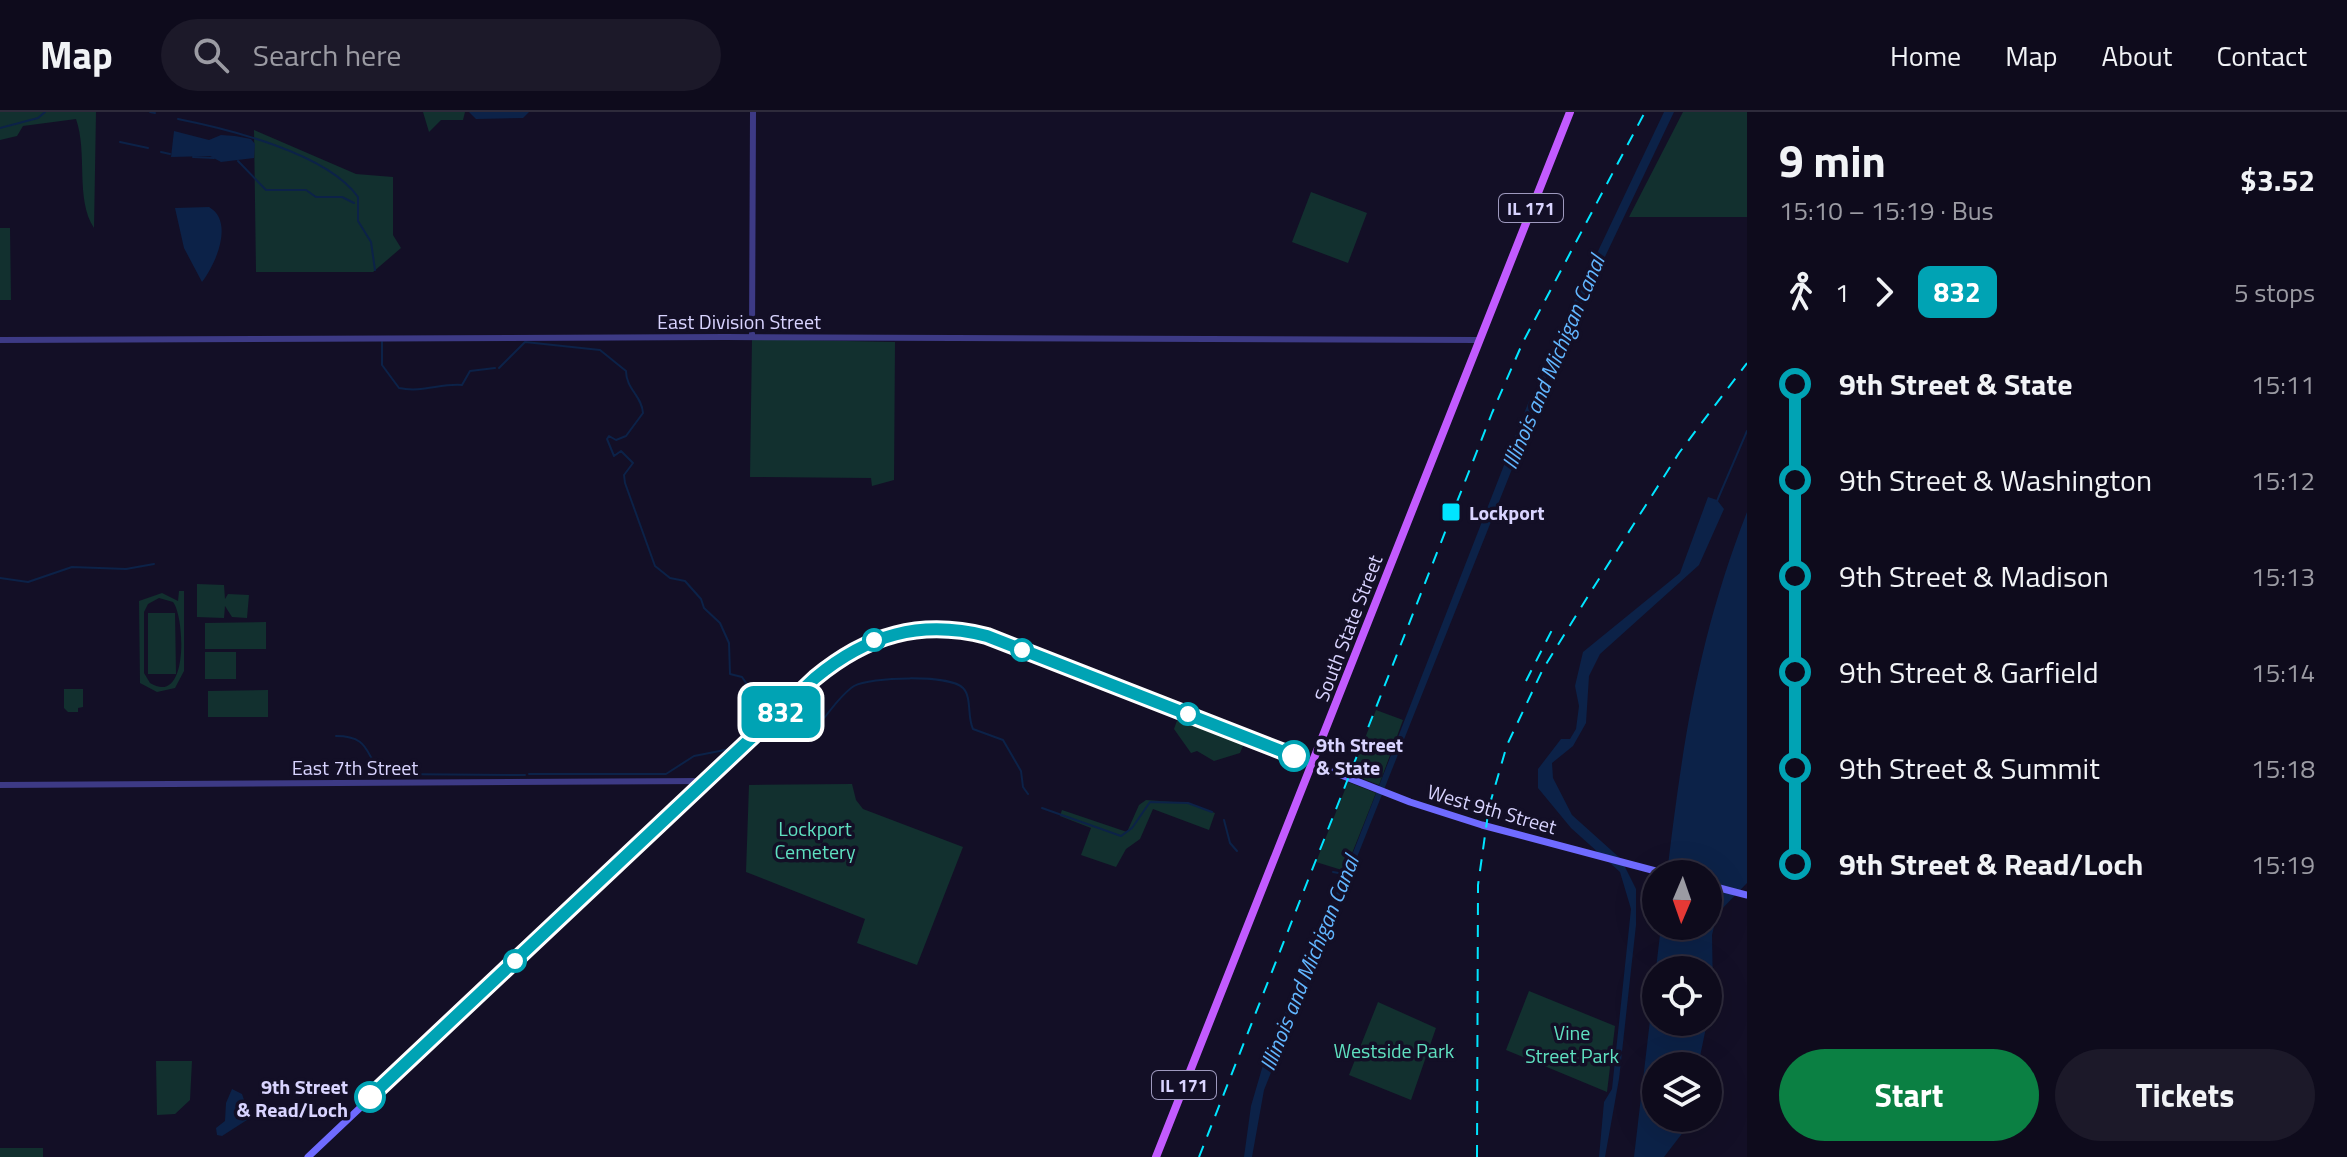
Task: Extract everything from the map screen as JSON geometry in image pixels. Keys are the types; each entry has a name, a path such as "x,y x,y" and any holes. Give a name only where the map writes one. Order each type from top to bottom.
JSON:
{"main road":[{"name":"South State Street","path":"1156,1157 1570,112"},
{"name":"West 9th Street","path":"308,1157 836,661 865,643 896,632 938,628 965,630 1004,642 1437,811 1642,867"},
{"path":"1722,889 1747,895"}],"street":[{"path":"752,337 753,112"},
{"name":"East Division Street","path":"0,340 752,337 1478,340"},
{"name":"East 7th Street","path":"0,785 710,781"}],"green space":[{"path":"0,112 96,112 94,228 85,204 76,119 23,126 17,136 0,140"},
{"path":"423,112 465,112 463,120 441,120 429,132"},
{"path":"1683,112 1747,112 1747,217 1629,217"},
{"path":"254,130 356,174 393,177 393,235 401,248 373,272 256,272"},
{"path":"1311,192 1367,213 1348,263 1292,242"},
{"path":"0,228 10,228 11,300 0,300"},
{"path":"752,339 895,342 894,480 872,486 871,478 750,477"},
{"path":"197,584 224,585 225,599 228,594 249,595 247,618 232,617 225,606 224,618 197,617"},
{"path":"179,591 184,591 184,671 175,688 157,692 140,683 139,601 162,593 178,601","holes":["159,598 173,602 180,624 181,657 172,683 163,687 150,683 144,673 144,612 148,604"]},
{"path":"148,613 175,613 176,674 148,674"},
{"path":"266,622 266,649 205,649 205,623"},
{"path":"205,652 236,652 236,679 205,679"},
{"path":"64,689 83,689 83,707 78,708 78,712 68,712 64,708"},
{"path":"268,690 268,717 208,717 208,691"},
{"path":"1376,710 1403,720 1379,785 1351,774"},
{"path":"1179,715 1245,741 1240,753 1214,761 1197,751 1191,753 1174,729"},
{"path":"1348,782 1376,793 1345,871 1316,862"},
{"name":"Lockport Cemetery","path":"852,784 856,800 863,809 963,847 917,965 857,943 865,919 746,872 749,785"},
{"path":"1146,800 1188,803 1215,813 1209,830 1153,809 1140,839 1126,849 1116,867 1081,855 1091,828 1060,816 1062,810 1127,832 1139,805"},
{"name":"Vine Street Park","path":"1529,991 1615,1026 1607,1092 1506,1050"},
{"name":"Westside Park","path":"1378,1002 1436,1028 1411,1100 1349,1075"},
{"path":"156,1061 192,1061 190,1100 175,1114 157,1115"},
{"path":"0,1148 43,1148 43,1157 0,1157"}],"water":[{"path":"469,112 529,112 523,118 476,119"},
{"name":"Illinois and Michigan Canal","path":"1664,112 1674,112 1551,370 1546,372 1545,363"},
{"path":"174,131 209,140 221,135 251,139 255,144 254,158 221,162 210,156 171,157"},
{"path":"209,207 217,214 222,233 217,255 202,282 184,248 175,208"},
{"name":"Illinois and Michigan Canal","path":"1537,396 1539,401 1532,419 1264,1090 1252,1157 1244,1157 1251,1106 1263,1065 1347,868 1529,401"},
{"path":"1708,497 1717,500 1724,509 1699,565 1600,654 1589,676 1586,723 1573,746 1552,763 1553,778 1572,815 1621,859 1636,889 1636,925 1619,1079 1605,1157 1599,1157 1604,1102 1612,1089 1631,909 1620,872 1571,828 1538,788 1538,769 1561,739 1570,739 1576,729 1579,706 1575,686 1583,652 1680,573"},
{"path":"1747,512 1747,883 1722,909 1722,860 1669,860 1686,734 1716,603"},
{"path":"1659,940 1712,940 1712,956 1657,956"},
{"path":"1648,1036 1704,1036 1701,1052 1646,1052"},
{"path":"232,1089 242,1094 250,1118 222,1136 217,1135 216,1128 225,1121 226,1103"},
{"path":"1642,1089 1642,1132 1683,1132 1664,1157 1634,1157"}],"waterway":[{"path":"0,128 38,118 45,112"},
{"path":"150,112 155,113"},
{"path":"178,119 275,145 324,168 343,181 358,197 358,221 371,242 375,270"},
{"path":"120,142 148,148"},
{"path":"161,152 170,154"},
{"path":"193,157 214,158"},
{"path":"238,161 266,190 306,190 316,197 342,197 354,203"},
{"path":"382,342 382,365 399,388 462,385 470,371 495,368"},
{"path":"499,368 525,342 600,350 626,371 643,413 626,436 616,440 609,436 607,439 614,456 621,451 633,463 624,475 625,483 655,566 670,578 685,581 701,599 704,608 720,623 729,643 730,674 742,677 760,703 766,721"},
{"name":"Illinois and Michigan Canal","path":"1535,401 1548,368"},
{"path":"1717,501 1747,431"},
{"path":"0,578 28,582 72,567 126,569 154,564"},
{"path":"771,725 787,737 803,739 847,691 863,683 909,678 955,684 966,692 973,729 1003,740 1021,771 1023,787 1028,794"},
{"path":"741,739 764,721"},
{"path":"336,736 357,740 380,769 388,774 525,775"},
{"path":"529,774 666,774 694,756 730,749 737,743"},
{"path":"1042,808 1121,836 1132,828 1150,802 1188,803 1212,812"},
{"path":"1224,820 1230,843 1237,851"},
{"path":"1333,872 1344,874"}],"railway":[{"path":"1199,1157 1492,413 1523,342 1645,112"},
{"path":"1477,1157 1478,885 1489,807 1507,745 1543,669 1590,593 1679,453 1747,363"},
{"path":"1526,681 1554,626"}],"bus line":[{"name":"832","path":"370,1097 710,781 815,678 865,643 896,632 918,629 965,630 1004,642 1294,756"}],"place":[{"name":"Lockport","path":"1451,512"},
{"name":"9th Street & State","path":"1294,756"},
{"name":"9th Street & Read/Loch","path":"370,1097"}]}
